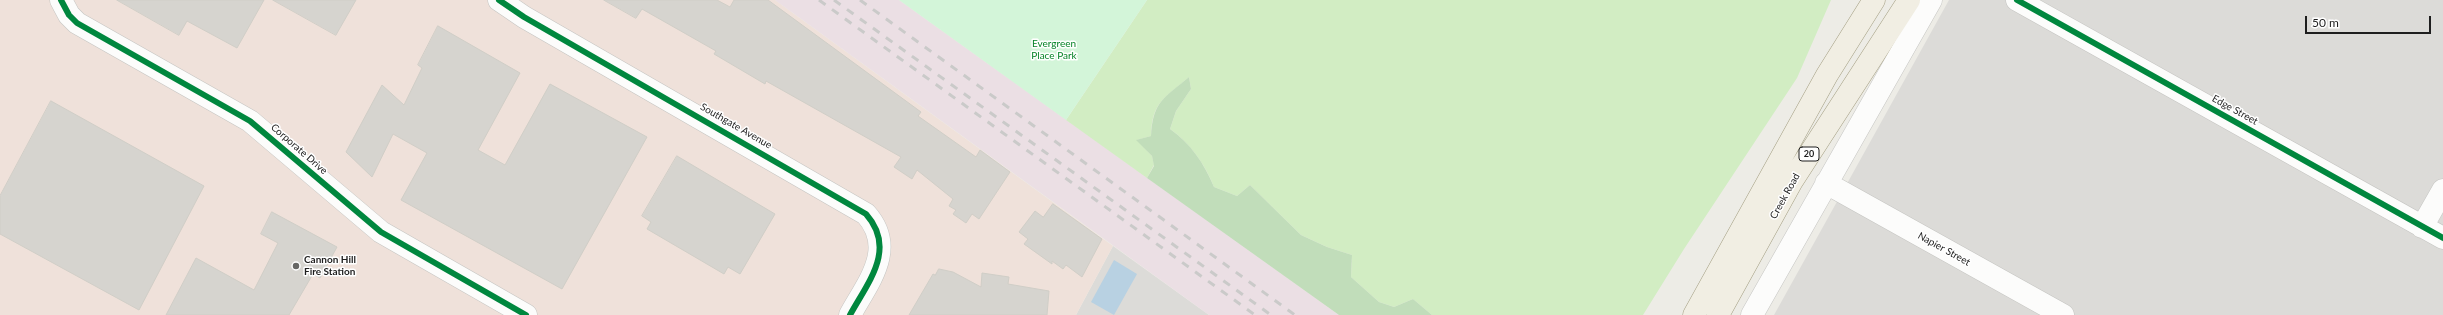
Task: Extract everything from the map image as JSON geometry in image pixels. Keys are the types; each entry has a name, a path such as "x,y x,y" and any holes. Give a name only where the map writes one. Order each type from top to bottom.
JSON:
{"main road":[{"name":"Creek Road","path":"1718,315 1792,181 1909,0"},
{"name":"20","path":"1694,315 1827,75 1869,4"}],"street":[{"name":"Corporate Drive","path":"61,0 69,15 78,23 230,109 260,128 381,232 526,315"},
{"name":"Southgate Avenue","path":"499,0 524,17 866,214 878,233 880,256 875,270 850,315"},
{"path":"1752,315 1931,0"},
{"name":"Edge Street","path":"2017,0 2443,238"},
{"name":"Napier Street","path":"1826,183 2063,315"},
{"path":"2422,227 2443,190"}],"shaded area":[{"path":"0,0 775,0 1113,246 1076,315 0,315"},
{"path":"775,0 899,0 1339,315 1209,315"},
{"path":"1949,0 2443,0 2443,315 1774,315"},
{"path":"1113,246 1209,315 1076,315"}],"green space":[{"name":"Evergreen Place Park","path":"899,0 1147,0 1066,120"},
{"path":"1147,0 1831,0 1797,78 1684,249 1643,315 1432,315 1413,299 1394,307 1379,302 1351,277 1352,255 1327,247 1301,235 1250,185 1237,196 1214,187 1206,170 1190,147 1170,129 1176,111 1191,89 1189,77 1161,101 1157,107 1152,124 1151,136 1137,140 1152,156 1154,165 1147,178 1066,120"},
{"path":"1189,77 1191,89 1176,111 1170,129 1191,148 1206,170 1214,187 1237,196 1250,185 1301,235 1327,247 1352,255 1351,277 1379,302 1394,307 1413,299 1432,315 1339,315 1147,178 1154,166 1152,156 1136,140 1151,136 1152,124 1157,107 1161,101"}],"water":[{"path":"1114,260 1137,274 1114,315 1091,302"}],"building":[{"path":"117,0 264,0 237,48 187,21 179,35"},
{"path":"273,0 356,0 336,35"},
{"path":"604,0 717,0 730,7 734,0 768,0 921,112 918,116 976,157 980,150 1010,172 979,219 972,214 966,223 953,214 956,210 949,206 953,199 917,170 912,179 894,167 901,157 766,81 765,84 714,54 716,51 642,9 636,18"},
{"path":"438,26 520,73 478,150 505,165 550,84 647,137 562,289 401,200 427,153 393,134 372,177 346,152 382,85 404,105 422,68 418,65"},
{"path":"51,101 204,186 139,310 0,234 0,196"},
{"path":"677,156 775,214 740,274 728,267 724,274 647,229 651,222 642,216"},
{"path":"1053,204 1102,239 1082,277 1066,265 1063,269 1052,261 1052,264 1024,244 1028,239 1019,232 1035,211 1043,217"},
{"name":"Cannon Hill Fire Station","path":"272,212 337,247 320,278 313,274 289,315 166,315 196,258 254,290 278,243 261,234"},
{"path":"939,269 953,272 981,287 982,273 1009,277 1008,284 1049,291 1047,315 909,315 933,274 935,275"}],"railway":[{"path":"819,0 1255,315"},
{"path":"834,0 1271,315"},
{"path":"860,0 1295,315"}],"cycle path":[{"path":"61,0 69,15 77,23 250,121 381,232 526,315"},
{"path":"499,0 524,17 866,214 875,227 879,240 879,253 871,278 850,315"},
{"path":"2017,0 2443,238"}],"place":[{"name":"Cannon Hill Fire Station","path":"296,266"}]}
